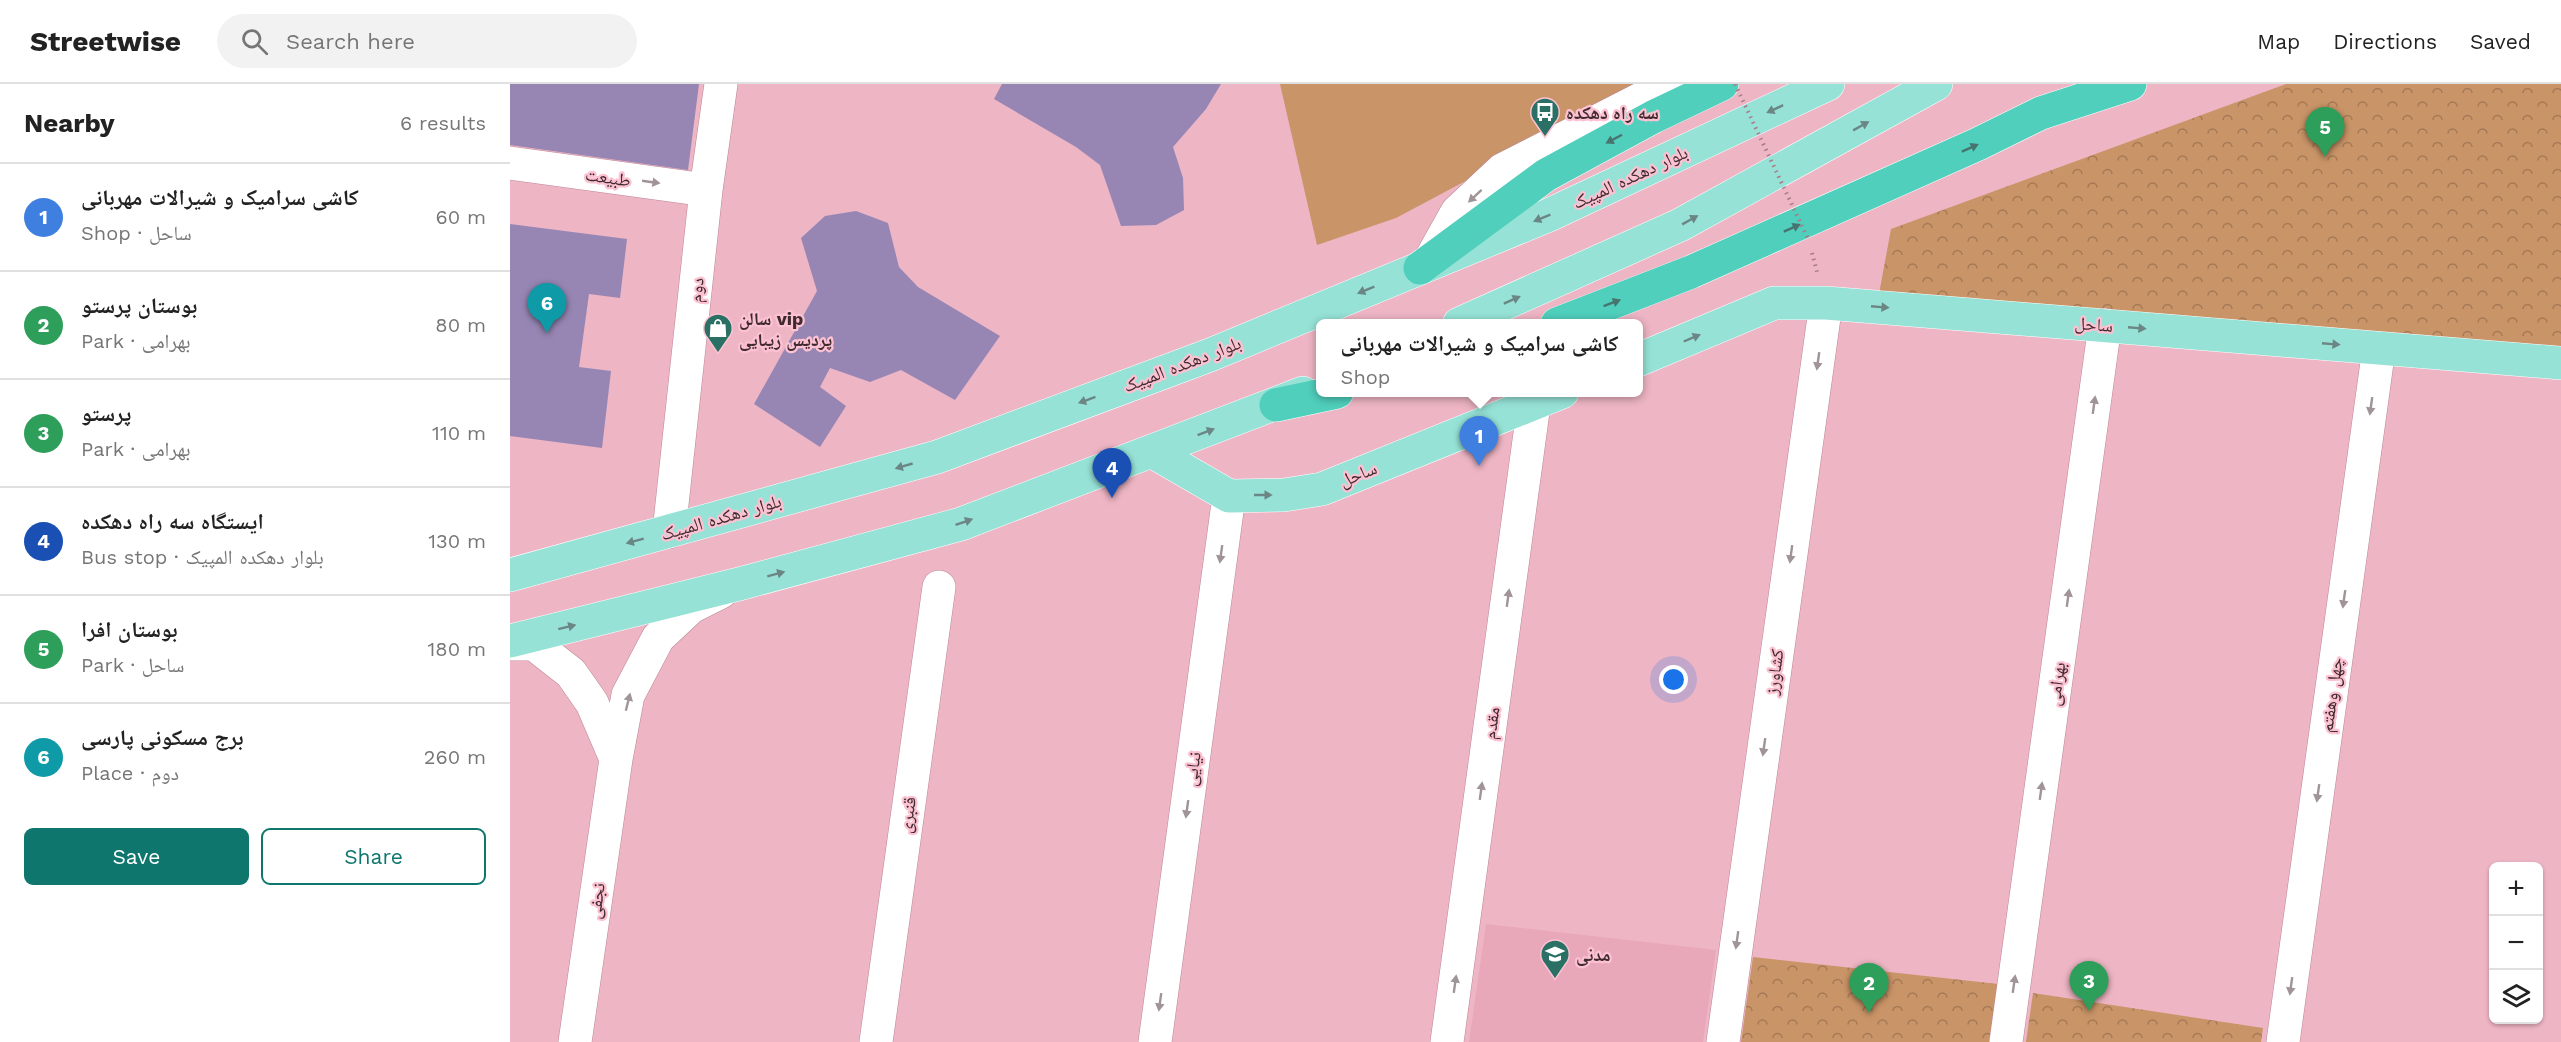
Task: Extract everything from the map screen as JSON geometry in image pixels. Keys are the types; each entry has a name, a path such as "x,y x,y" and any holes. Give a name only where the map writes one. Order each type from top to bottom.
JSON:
{"highway":[{"path":"1424,265 1546,175 1722,84"},
{"path":"1570,319 1691,272 1978,144 2041,113 2130,84"},
{"path":"1276,405 1317,397"}],"main road":[{"name":"بلوار دهکده المپیک","path":"510,575 937,457 1210,355 1549,215 1828,84"},
{"path":"1470,319 1680,225 1936,84"},
{"name":"ساحل","path":"1643,358 1774,303 1826,303 2561,363"},
{"path":"510,642 739,584 961,524 1276,405 1316,387"},
{"name":"ساحل","path":"1229,496 1284,495 1322,489 1548,398"},
{"path":"1153,452 1229,496"}],"street":[{"name":"دوم","path":"669,532 706,190 721,84"},
{"path":"1424,265 1457,212 1502,170 1670,84"},
{"name":"طبیعت","path":"510,164 706,190"},
{"name":"کشاورز","path":"1723,1042 1826,303"},
{"name":"بهرامی","path":"2006,1042 2105,325"},
{"name":"چهل وهفتم","path":"2283,1042 2379,348"},
{"name":"مقدم","path":"1447,1042 1548,398"},
{"name":"نیایی","path":"1155,1042 1229,496"},
{"name":"نجفی","path":"575,1042 616,759 628,695 658,638 691,607 739,584"},
{"name":"قنبری","path":"876,1042 939,587"},
{"path":"510,642 534,644 571,673 592,703 616,759"}],"path":[{"path":"1735,84 1809,241"}],"shaded area":[{"path":"1486,924 1716,950 1703,1042 1469,1042"}],"green space":[{"path":"1280,84 1648,84 1396,218 1317,245"},
{"path":"2286,84 2561,84 2561,349 1879,294 1891,229"},
{"path":"1753,957 1998,984 1989,1042 1741,1042"},
{"path":"2033,993 2263,1028 2261,1042 2026,1042"}],"building":[{"path":"510,84 699,84 688,170 510,145"},
{"path":"1002,84 1221,84 1206,109 1173,147 1183,178 1184,210 1156,225 1121,226 1100,165 1076,147 994,99"},
{"path":"856,211 888,223 899,267 918,287 1000,336 955,400 901,370 870,382 830,368 820,387 846,406 820,447 754,404 817,291 801,238 825,216"},
{"path":"510,224 627,239 620,298 589,294 579,367 611,371 602,448 510,436"}],"place":[{"name":"سه راه دهکده","path":"1545,138"},
{"name":"بوستان افرا","path":"2325,157"},
{"name":"برج مسکونی پارسی","path":"547,333"},
{"name":"سالن vip پردیس زیبایی","path":"718,354"},
{"name":"کاشی سرامیک و شیرالات مهربانی","path":"1479,466"},
{"name":"ایستگاه سه راه دهکده","path":"1112,498"},
{"name":"مدنی","path":"1555,980"},
{"name":"پرستو","path":"2089,1011"},
{"name":"بوستان پرستو","path":"1869,1013"}]}
